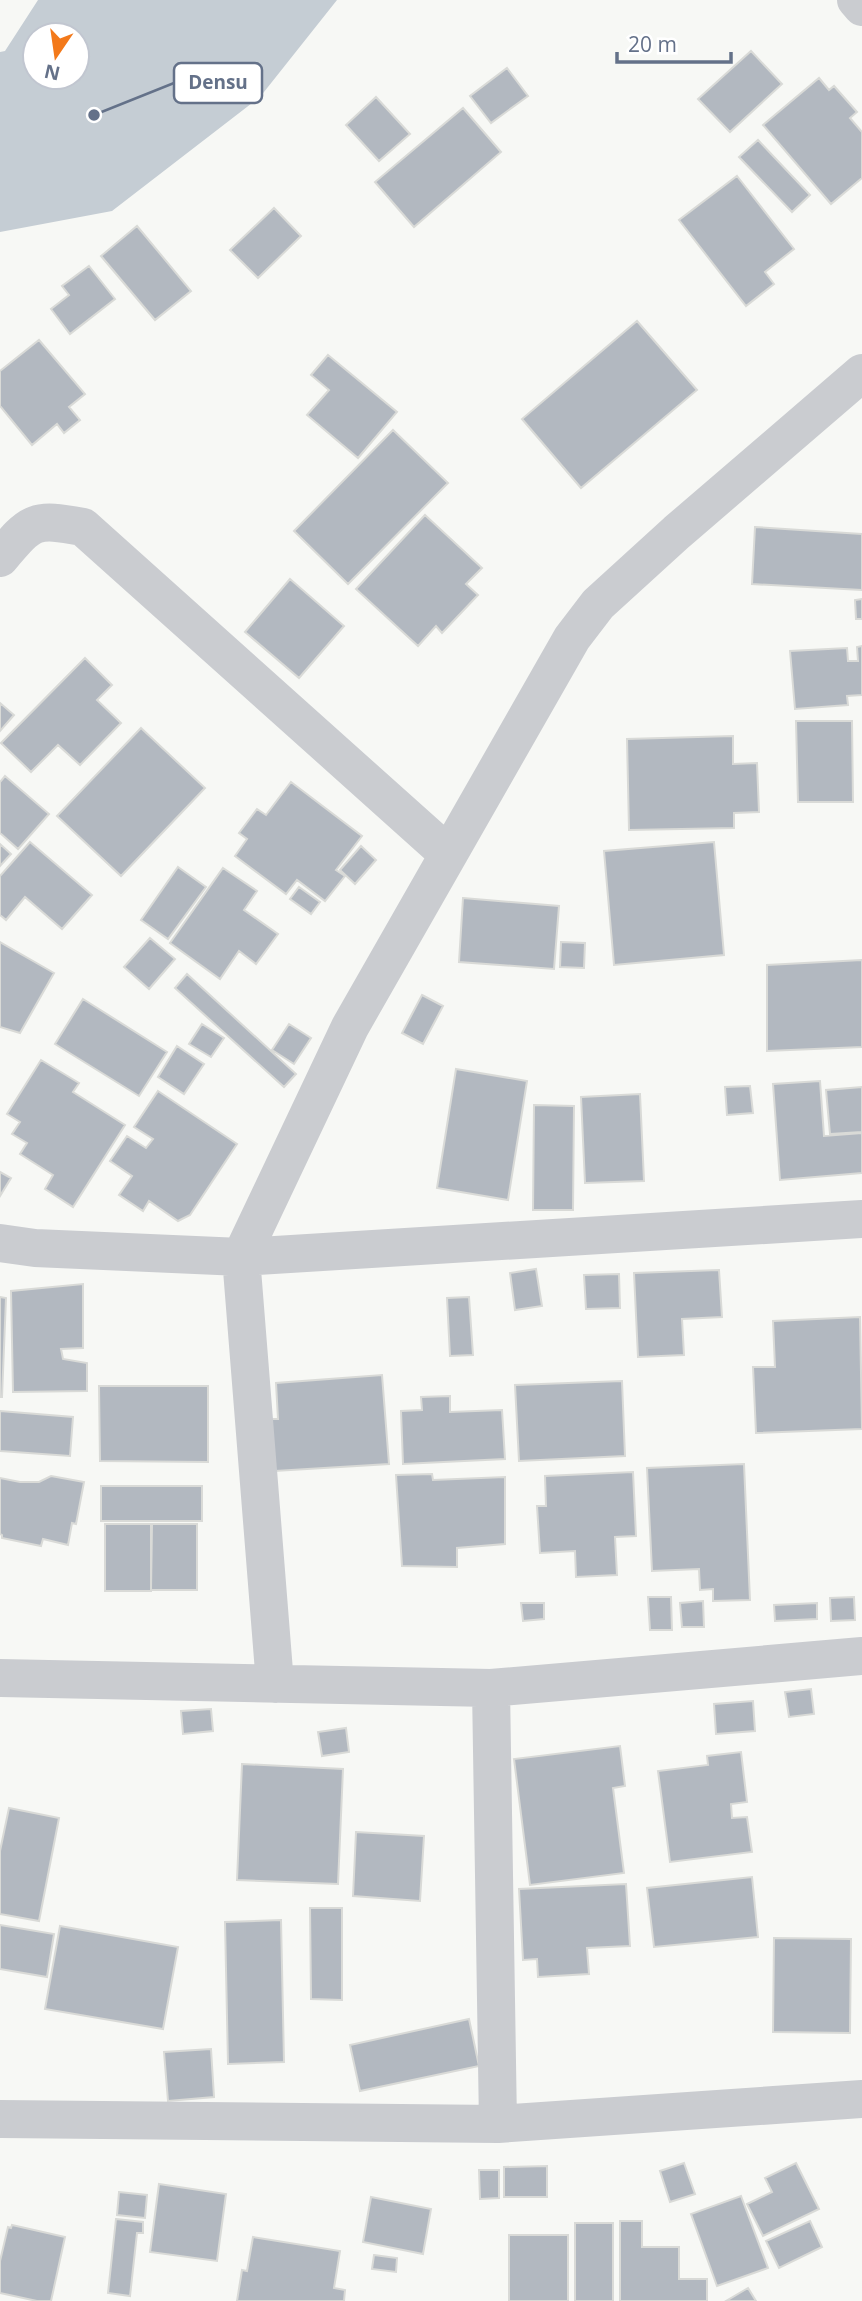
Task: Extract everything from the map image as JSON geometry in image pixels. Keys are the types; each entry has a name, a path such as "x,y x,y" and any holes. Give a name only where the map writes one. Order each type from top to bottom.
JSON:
{"street":[{"path":"856,0 862,7"},
{"path":"275,1684 241,1257 350,1027 572,638 598,604 677,532 862,373"},
{"path":"0,558 24,529 49,521 83,527 448,854"},
{"path":"0,1243 35,1248 241,1257 862,1219"},
{"path":"0,1678 491,1688 862,1656"},
{"path":"491,1688 498,2124"},
{"path":"0,2119 498,2124 862,2099"}],"shaded area":[{"path":"38,0 337,0 260,97 112,211 0,232 0,52 5,51 21,26 21,91 91,91 91,21 24,21"}],"building":[{"path":"751,51 782,84 730,132 698,99"},
{"path":"507,68 528,96 491,123 470,96"},
{"path":"819,78 829,90 834,86 857,112 850,118 862,132 862,178 831,204 763,125"},
{"path":"376,97 410,134 379,161 346,125"},
{"path":"463,108 501,152 414,227 375,182"},
{"path":"758,140 810,195 792,212 739,157"},
{"path":"737,176 794,249 765,272 774,284 746,306 679,220"},
{"path":"274,208 301,236 258,278 230,250"},
{"path":"137,226 191,291 155,320 101,256"},
{"path":"89,266 115,299 70,334 51,309 69,295 62,286"},
{"path":"637,321 697,390 581,488 522,419"},
{"path":"39,340 85,394 69,407 80,420 64,433 57,424 32,445 0,406 0,371"},
{"path":"328,355 397,412 358,458 307,415 329,390 311,375"},
{"path":"393,430 448,483 348,584 294,531"},
{"path":"425,515 482,568 466,584 478,595 442,633 436,626 418,646 356,589"},
{"path":"755,527 862,534 862,590 752,584"},
{"path":"290,579 344,626 299,678 245,632"},
{"path":"862,599 862,619 856,619 855,600"},
{"path":"862,646 862,695 847,696 848,705 795,709 790,651 847,648 848,661 858,661 857,647"},
{"path":"85,658 112,685 97,700 121,723 80,765 58,745 31,772 1,743"},
{"path":"0,703 14,715 0,731"},
{"path":"796,721 852,721 853,802 798,802"},
{"path":"141,728 205,788 121,876 57,816"},
{"path":"733,736 733,764 757,763 759,812 734,813 734,828 629,830 627,739"},
{"path":"5,776 49,814 18,849 0,833 0,782"},
{"path":"291,782 362,836 336,870 345,876 325,901 297,880 286,894 235,856 247,839 239,833 257,809 266,815"},
{"path":"30,842 92,895 62,929 25,897 6,920 0,915 0,876"},
{"path":"714,842 724,955 614,965 604,851"},
{"path":"0,844 11,854 0,866"},
{"path":"361,846 376,860 355,884 340,870"},
{"path":"178,867 206,887 168,939 141,920"},
{"path":"223,868 257,891 244,910 278,934 256,964 239,951 220,979 170,943"},
{"path":"299,887 320,902 311,914 290,899"},
{"path":"463,898 559,906 554,969 459,962"},
{"path":"150,938 175,959 149,989 124,967"},
{"path":"0,942 54,973 20,1033 0,1027"},
{"path":"561,942 585,943 584,968 560,967"},
{"path":"862,960 862,1047 767,1051 767,965"},
{"path":"187,974 296,1074 284,1087 175,988"},
{"path":"422,995 443,1006 423,1044 402,1033"},
{"path":"83,999 167,1052 139,1096 55,1044"},
{"path":"202,1024 224,1038 211,1057 189,1044"},
{"path":"289,1024 311,1038 294,1064 272,1050"},
{"path":"177,1046 204,1064 184,1094 158,1077"},
{"path":"41,1060 79,1083 73,1092 125,1125 73,1207 45,1189 53,1175 20,1154 27,1143 12,1134 20,1122 7,1114"},
{"path":"456,1069 527,1081 508,1200 437,1188"},
{"path":"820,1081 824,1136 862,1133 862,1173 780,1180 773,1084"},
{"path":"750,1086 753,1113 727,1115 725,1087"},
{"path":"862,1087 862,1132 830,1134 826,1090"},
{"path":"158,1091 237,1144 190,1215 178,1221 149,1201 143,1211 119,1195 132,1176 110,1161 127,1136 146,1148 153,1139 134,1127"},
{"path":"640,1094 644,1181 585,1183 581,1097"},
{"path":"534,1105 574,1106 573,1210 533,1210"},
{"path":"0,1172 11,1178 0,1196"},
{"path":"536,1269 542,1306 515,1310 510,1273"},
{"path":"719,1270 722,1317 682,1319 684,1355 638,1357 634,1273"},
{"path":"619,1274 620,1308 586,1309 584,1275"},
{"path":"83,1284 83,1348 61,1349 63,1359 87,1363 87,1391 13,1392 11,1291"},
{"path":"0,1297 6,1298 2,1397 0,1397"},
{"path":"469,1297 473,1355 450,1356 447,1298"},
{"path":"860,1317 862,1429 756,1433 753,1367 775,1367 773,1321"},
{"path":"382,1375 389,1464 275,1471 271,1419 278,1419 276,1383"},
{"path":"622,1381 625,1456 519,1461 515,1385"},
{"path":"99,1386 208,1386 208,1462 100,1461"},
{"path":"450,1396 450,1412 502,1410 505,1459 403,1464 401,1411 422,1410 421,1397"},
{"path":"0,1411 73,1417 70,1456 0,1451"},
{"path":"744,1464 750,1600 713,1601 713,1589 700,1590 699,1569 652,1571 647,1468"},
{"path":"633,1472 636,1536 615,1537 617,1575 576,1577 575,1551 540,1553 537,1506 546,1506 545,1476"},
{"path":"432,1474 433,1480 505,1477 505,1544 457,1548 457,1567 402,1566 396,1475"},
{"path":"51,1476 84,1482 76,1524 72,1523 68,1545 43,1539 41,1546 2,1538 0,1478 39,1482"},
{"path":"101,1486 202,1486 202,1521 101,1521"},
{"path":"105,1524 151,1524 151,1591 105,1591"},
{"path":"152,1524 197,1524 197,1590 151,1590"},
{"path":"648,1597 671,1597 672,1630 650,1630"},
{"path":"854,1597 855,1620 831,1621 830,1598"},
{"path":"703,1601 704,1627 682,1627 680,1603"},
{"path":"521,1603 544,1603 544,1619 523,1621"},
{"path":"817,1603 817,1619 775,1621 774,1605"},
{"path":"811,1689 814,1714 789,1717 785,1692"},
{"path":"753,1701 755,1731 716,1734 714,1704"},
{"path":"211,1709 213,1731 183,1734 181,1711"},
{"path":"346,1728 349,1752 322,1756 318,1732"},
{"path":"620,1746 625,1786 613,1788 624,1873 530,1885 514,1759"},
{"path":"741,1752 747,1802 731,1804 732,1818 747,1817 752,1852 670,1862 658,1771 708,1765 707,1756"},
{"path":"242,1764 343,1769 338,1884 237,1880"},
{"path":"9,1808 59,1818 39,1921 0,1914 0,1851"},
{"path":"356,1832 424,1836 420,1901 353,1896"},
{"path":"752,1877 758,1937 654,1947 647,1888"},
{"path":"626,1884 630,1946 587,1948 589,1974 538,1977 537,1959 523,1960 519,1889"},
{"path":"310,1908 342,1908 342,2000 311,1999"},
{"path":"281,1920 284,2062 228,2064 225,1922"},
{"path":"0,1925 54,1934 47,1977 0,1969"},
{"path":"60,1926 178,1947 163,2029 45,2009"},
{"path":"774,1938 851,1939 850,2033 773,2032"},
{"path":"469,2019 479,2066 360,2091 350,2045"},
{"path":"211,2049 214,2097 168,2101 164,2052"},
{"path":"684,2163 695,2194 670,2202 660,2171"},
{"path":"796,2163 819,2209 763,2236 747,2204 772,2192 765,2178"},
{"path":"547,2166 547,2197 504,2197 504,2167"},
{"path":"479,2170 499,2170 499,2198 480,2199"},
{"path":"159,2184 226,2194 217,2261 150,2252"},
{"path":"119,2192 147,2195 145,2218 117,2215"},
{"path":"741,2196 768,2268 717,2286 691,2214"},
{"path":"371,2197 431,2209 423,2254 363,2242"},
{"path":"116,2219 143,2222 143,2233 137,2233 130,2296 108,2293"},
{"path":"620,2221 642,2221 642,2247 679,2247 679,2279 707,2279 707,2301 620,2301"},
{"path":"810,2221 822,2247 779,2268 766,2241"},
{"path":"575,2223 613,2223 613,2301 575,2301"},
{"path":"12,2225 65,2237 51,2301 37,2301 0,2293 0,2261 8,2227 11,2228"},
{"path":"509,2235 568,2235 568,2301 509,2301"},
{"path":"253,2237 340,2251 334,2288 345,2290 344,2301 237,2301 242,2270 247,2271"},
{"path":"374,2255 397,2258 396,2272 372,2269"},
{"path":"748,2288 756,2301 726,2301"}],"place":[{"name":"Densu","path":"94,115"}]}
